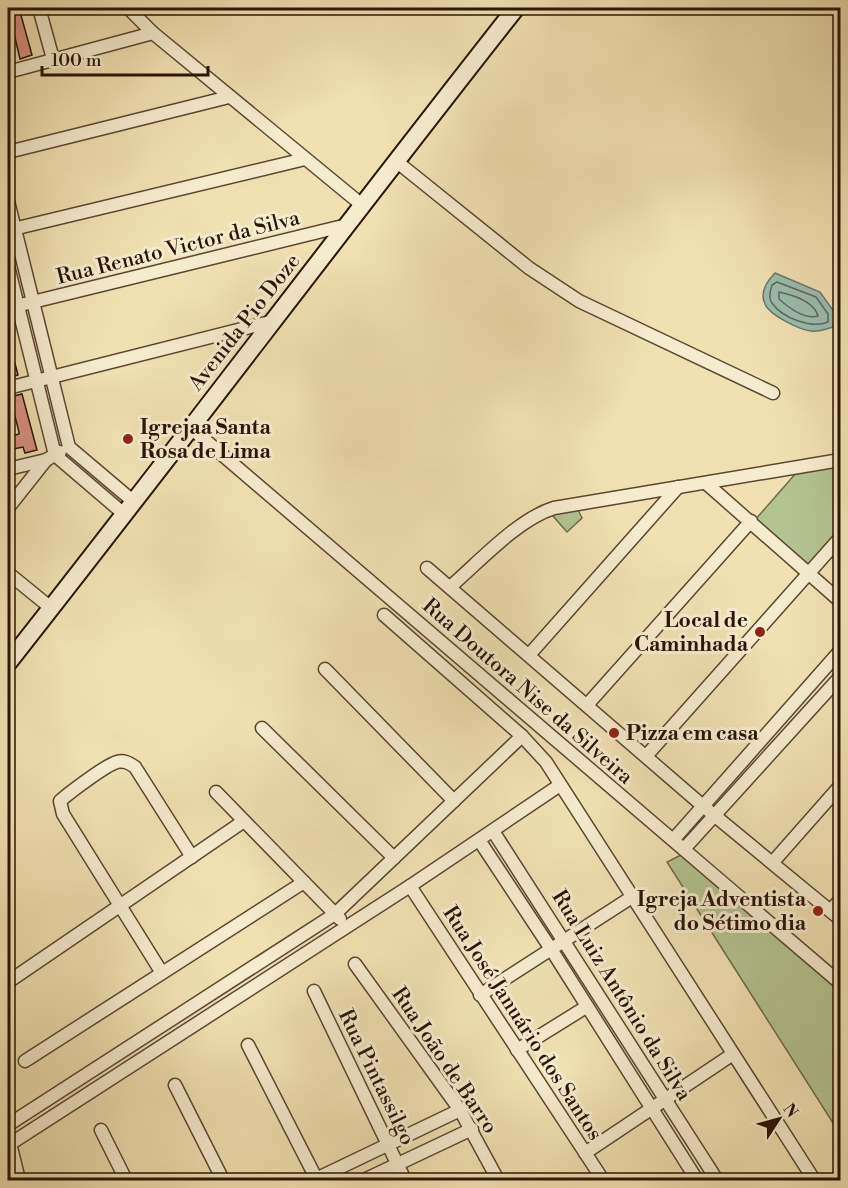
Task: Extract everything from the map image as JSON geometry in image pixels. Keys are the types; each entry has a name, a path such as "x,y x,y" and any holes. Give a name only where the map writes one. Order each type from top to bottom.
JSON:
{"street":[{"path":"39,8 53,60"},
{"path":"128,8 153,33 229,97 362,205"},
{"name":"Avenida Pio Doze","path":"8,663 516,8"},
{"path":"8,72 153,33"},
{"path":"8,152 229,97"},
{"path":"11,230 305,159"},
{"path":"396,162 529,267 579,301 773,393"},
{"path":"8,201 11,230 69,447 129,508"},
{"name":"Rua Renato Victor da Silva","path":"13,307 347,225"},
{"path":"8,266 13,307 35,381 51,457 129,508"},
{"path":"8,388 276,320"},
{"name":"Rua Doutora Nise da Silveira","path":"191,428 840,983"},
{"path":"8,469 51,457 69,447"},
{"path":"8,508 51,457"},
{"name":"Rua Doutora Nise da Silveira","path":"450,587 522,524 542,512 840,460"},
{"path":"707,484 840,601"},
{"path":"529,655 678,487"},
{"path":"587,705 751,521"},
{"path":"647,755 840,538"},
{"path":"427,568 647,755 703,806 836,914 840,900"},
{"path":"8,573 51,608"},
{"path":"384,615 522,736 546,762 811,1175"},
{"path":"673,840 840,651"},
{"path":"325,669 454,801"},
{"path":"684,849 840,677"},
{"path":"262,728 394,858"},
{"path":"8,1125 335,914 522,736"},
{"path":"162,973 63,814 60,801 68,793 116,762 126,761 135,767 192,856"},
{"path":"19,1180 9,1139 184,1032 561,785"},
{"path":"773,862 840,786"},
{"path":"216,792 346,927"},
{"path":"8,982 244,821"},
{"name":"Rua Luiz Antônio da Silva","path":"493,831 717,1180"},
{"name":"Rua Luiz Antônio da Silva","path":"479,840 697,1180"},
{"path":"25,1061 303,882"},
{"name":"Rua José Januário dos Santos","path":"410,886 603,1180"},
{"path":"480,995 632,897"},
{"name":"Rua João de Barro","path":"355,964 460,1110 498,1180"},
{"name":"Rua Pintassilgo","path":"314,991 405,1180"},
{"path":"517,1050 586,1007"},
{"path":"174,1018 184,1032"},
{"path":"248,1045 316,1180 460,1110"},
{"path":"585,1153 733,1054"},
{"path":"175,1085 223,1180"},
{"path":"101,1130 126,1180"},
{"path":"364,1180 472,1130"}],"green space":[{"path":"840,458 840,535 810,569 755,520 804,464"},
{"path":"578,510 582,518 567,532 552,515"},
{"path":"683,854 840,989 840,1134 667,862"}],"water":[{"path":"775,273 820,292 835,313 833,327 817,331 806,330 787,322 769,310 764,302 763,293 766,284"}],"building":[{"path":"8,8 19,8 32,55 20,59"},
{"path":"8,348 11,348 18,375 8,378"},
{"path":"22,394 37,450 25,453 23,447 8,450 8,437 19,434 10,397"}],"place":[{"name":"Igrejaa Santa Rosa de Lima","path":"128,439"},
{"name":"Local de Caminhada","path":"760,632"},
{"name":"Pizza em casa","path":"614,733"},
{"name":"Igreja Adventista do Sétimo dia","path":"818,911"}]}
